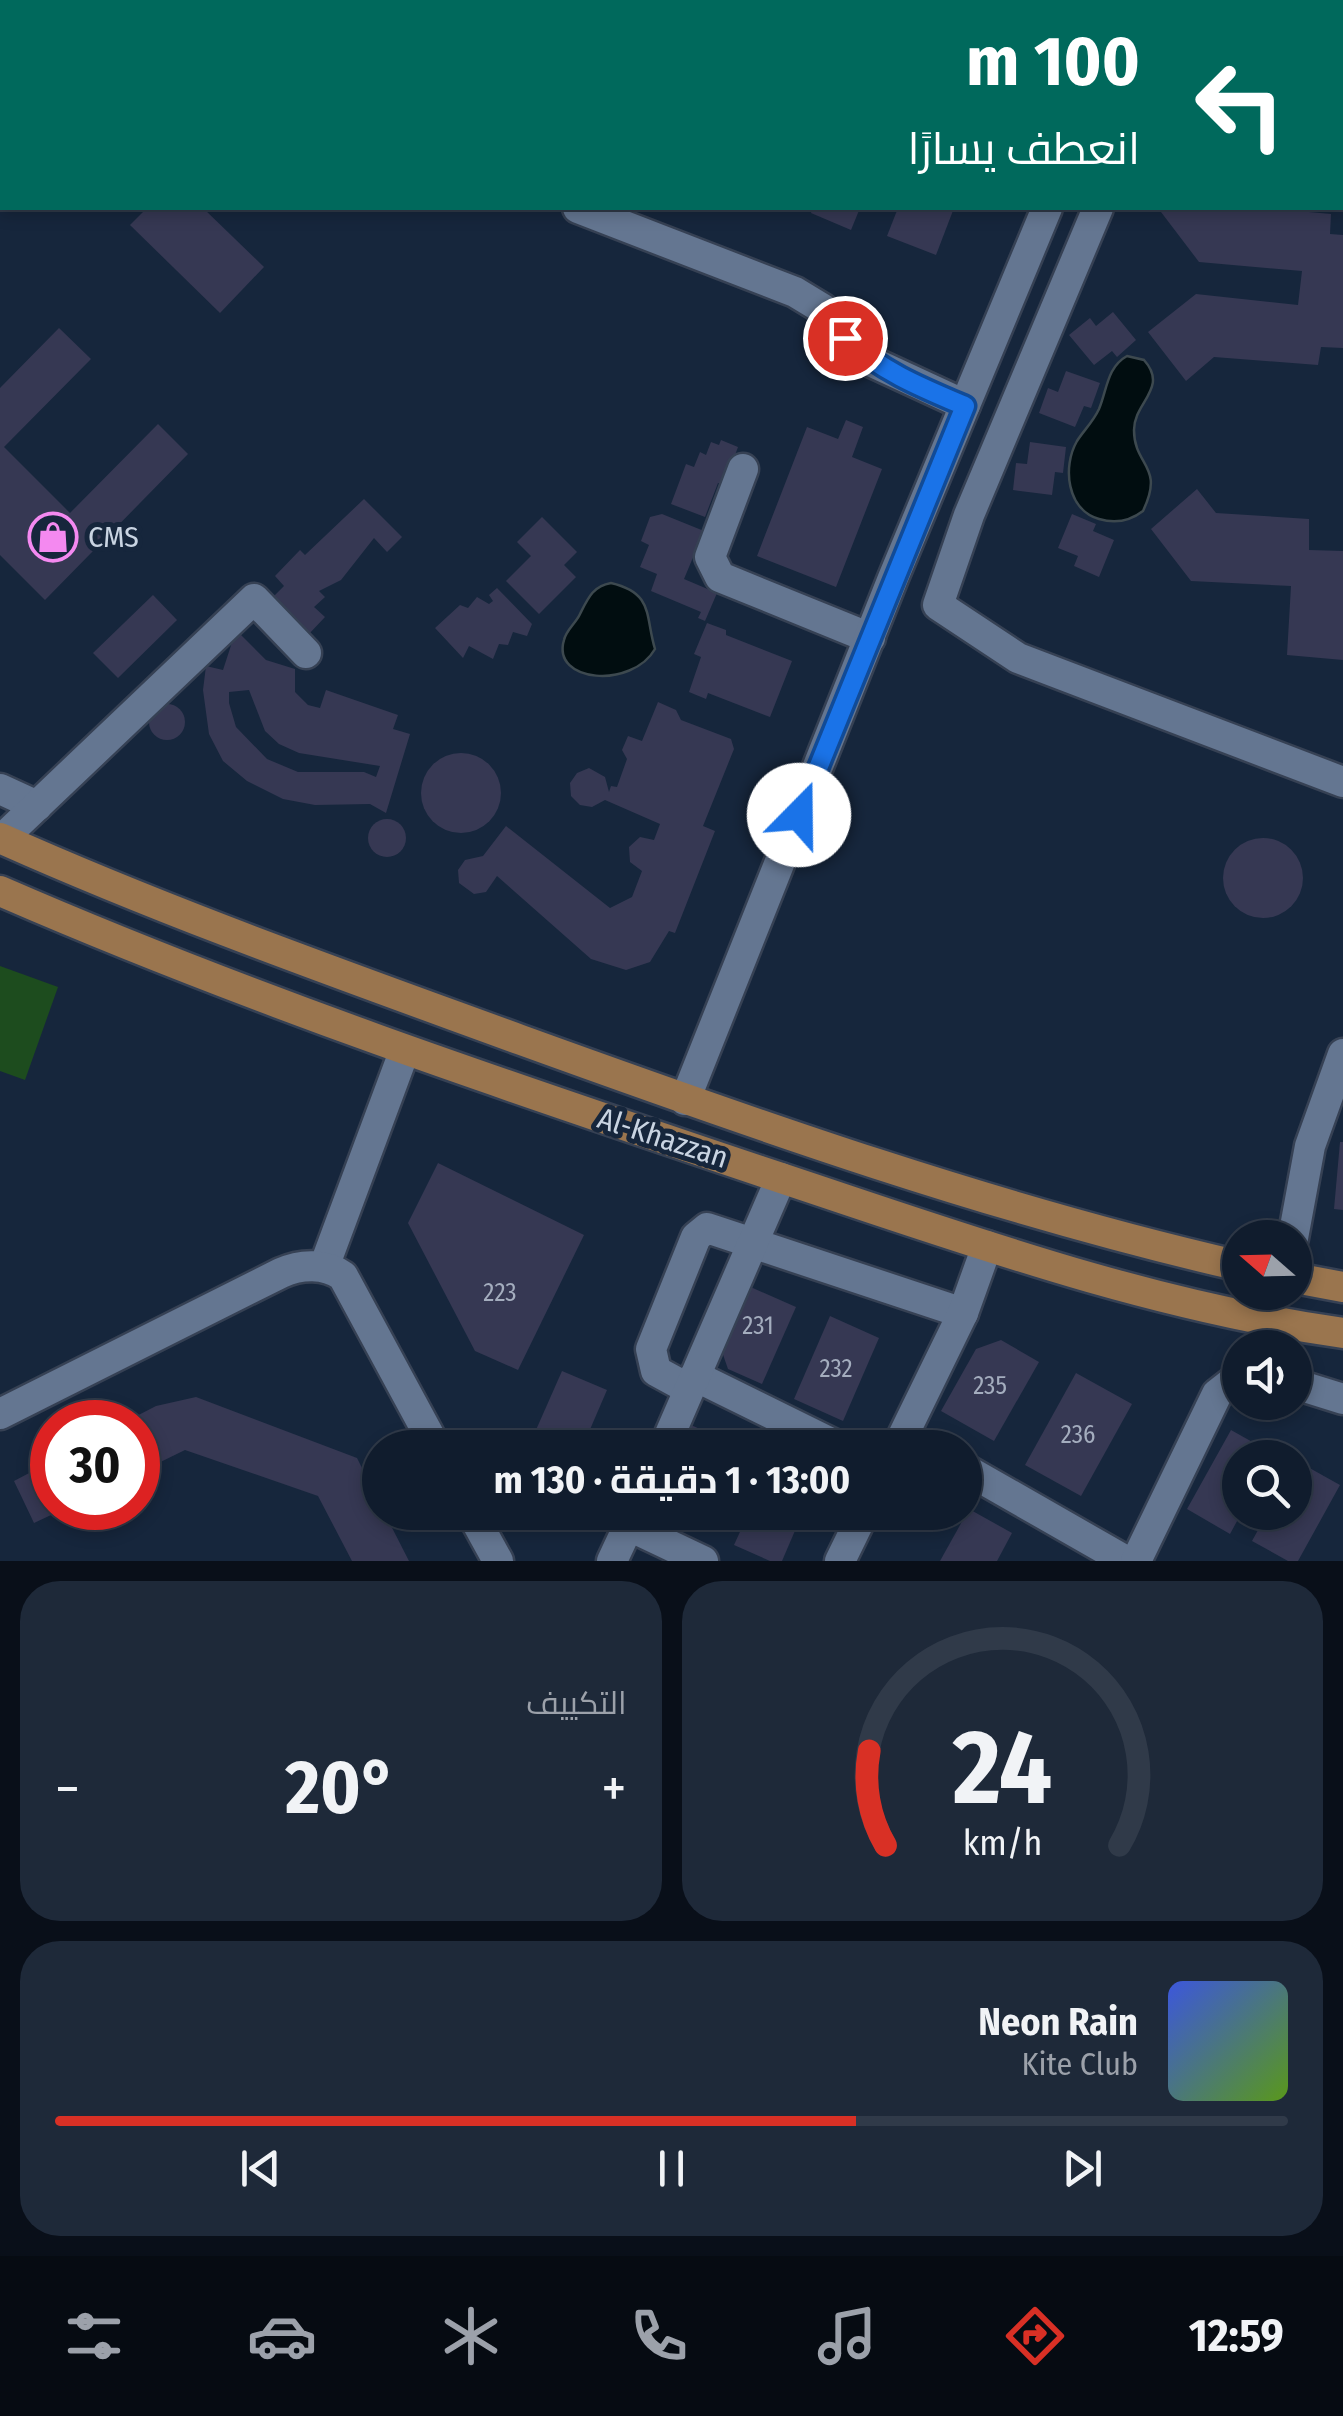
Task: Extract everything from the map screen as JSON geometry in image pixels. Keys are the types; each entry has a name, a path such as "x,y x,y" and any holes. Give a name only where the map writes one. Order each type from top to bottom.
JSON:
{"main road":[{"name":"Al-Khazzan","path":"1,839 294,957 686,1100 993,1198 1222,1261"},
{"name":"Al-Khazzan","path":"0,891 404,1052 987,1246 1128,1288 1343,1333"},
{"path":"1312,1281 1343,1287"}],"street":[{"path":"583,210 795,292 823,309 872,362 965,406"},
{"path":"686,1100 894,578 1046,210"},
{"path":"938,605 969,515 1097,210"},
{"path":"743,468 710,556 720,577 870,638"},
{"path":"894,578 1018,658 1343,782"},
{"path":"1,839 254,599 306,653"},
{"path":"0,789 37,806"},
{"path":"324,1268 404,1052"},
{"path":"1296,1220 1310,1146 1343,1054"},
{"path":"672,1430 782,1178"},
{"path":"800,1430 692,1382 660,1375 650,1357 702,1230 712,1228 964,1313"},
{"path":"914,1430 964,1313 987,1246"},
{"path":"0,1414 290,1268 324,1268 344,1276 426,1430"},
{"path":"1312,1389 1343,1398"},
{"path":"1136,1561 1222,1390"},
{"path":"982,1479 1126,1561"},
{"path":"481,1530 498,1561"},
{"path":"612,1561 627,1530"},
{"path":"651,1530 703,1561"},
{"path":"843,1560 856,1530"}],"green space":[{"path":"0,966 58,987 25,1080 0,1071"}],"shaded area":[{"path":"1127,356 1144,360 1153,379 1134,430 1151,484 1143,511 1128,519 1111,521 1099,519 1080,507 1070,486 1070,463 1077,441 1099,409 1111,373"},
{"path":"611,583 625,587 641,600 655,649 629,671 596,676 570,665 563,654 565,636 592,594"}],"building":[{"path":"145,210 205,210 264,267 220,313 130,225"},
{"path":"812,210 859,210 851,230 811,213"},
{"path":"897,210 953,210 936,255 887,236"},
{"path":"1287,210 1331,214 1330,234 1343,235 1343,348 1321,347 1318,365 1214,357 1186,381 1148,332 1196,294 1298,305 1302,271 1199,262 1161,212"},
{"path":"1113,312 1136,340 1117,357 1112,351 1094,365 1069,335 1090,318 1096,326"},
{"path":"59,328 91,359 4,447 70,513 158,424 188,454 45,600 0,555 0,388"},
{"path":"1066,371 1100,383 1091,408 1084,406 1075,427 1039,413 1048,388 1058,392"},
{"path":"846,420 863,427 852,457 882,469 836,587 757,556 807,427 838,439"},
{"path":"721,440 738,447 724,485 718,483 705,517 671,504 686,464 694,467 700,452 706,455 711,442 719,445"},
{"path":"1030,442 1066,447 1063,473 1055,472 1052,495 1013,490 1016,463 1027,464"},
{"path":"1197,489 1216,513 1309,519 1309,550 1343,551 1343,660 1287,655 1291,586 1191,581 1151,529"},
{"path":"364,499 402,537 387,552 374,538 341,580 319,591 325,597 314,607 325,617 308,635 273,597 284,586 275,576 300,550 305,555"},
{"path":"662,514 704,531 684,579 717,593 705,621 698,618 701,612 651,591 657,574 640,567 649,545 641,541 650,517"},
{"path":"1072,514 1096,524 1093,531 1114,540 1099,577 1074,566 1078,556 1058,548"},
{"path":"542,517 577,552 564,565 576,577 539,614 506,581 531,556 517,542"},
{"path":"497,588 532,624 527,636 513,632 508,645 499,644 493,659 469,646 463,658 435,628 460,605 468,608 477,597 489,604 493,601 489,595"},
{"path":"153,595 177,620 118,678 93,653"},
{"path":"707,623 726,630 726,635 792,661 770,717 708,693 706,699 689,692 701,657 694,654"},
{"path":"236,630 266,660 295,669 295,692 308,705 320,708 326,690 398,715 393,729 410,734 386,813 370,804 315,805 283,799 247,781 223,761 209,734 203,690 206,666 223,670","holes":["249,690 265,731 279,744 299,753 380,766 376,777 364,772 298,772 267,759 236,727 229,692"]},
{"path":"658,702 676,710 681,720 731,739 734,749 703,826 715,831 675,933 669,931 650,962 626,970 591,959 497,876 486,892 474,894 459,883 458,870 465,860 483,856 506,826 610,908 632,897 642,871 630,862 629,847 640,837 654,840 660,824 605,800 592,807 580,805 571,796 570,783 577,773 589,768 605,777 609,792 611,786 617,787 627,759 622,750 628,736 642,741"},
{"path":"167,704 180,709 185,722 180,735 167,740 154,735 149,722 154,709"},
{"path":"461,753 476,756 489,765 498,778 498,808 489,821 476,830 461,833 446,830 433,821 424,808 421,793 424,778 433,765 446,756"},
{"path":"387,819 401,824 406,838 401,852 387,857 373,852 368,838 373,824"},
{"path":"1263,838 1278,841 1291,850 1300,863 1300,893 1291,906 1278,915 1263,918 1248,915 1235,906 1226,893 1223,878 1226,863 1235,850 1248,841"},
{"path":"1343,1142 1343,1210 1334,1209"},
{"path":"438,1163 584,1235 518,1370 475,1351 408,1223"},
{"path":"746,1285 796,1307 762,1384 728,1369 720,1346"},
{"path":"830,1316 879,1338 843,1421 794,1399"},
{"path":"1001,1340 1039,1362 994,1441 982,1434 982,1430 975,1430 941,1411 976,1349"},
{"path":"562,1371 607,1390 590,1430 536,1430"},
{"path":"1076,1373 1132,1404 1081,1496 1025,1465"},
{"path":"196,1397 357,1458 362,1468 362,1530 393,1530 409,1561 352,1561 318,1496 185,1450 160,1462 160,1405"},
{"path":"1231,1430 1249,1440 1225,1440"},
{"path":"1222,1446 1222,1529 1187,1509"},
{"path":"1312,1469 1340,1485 1298,1561 1288,1561 1252,1541 1258,1530 1312,1530"},
{"path":"30,1473 30,1515 14,1481"},
{"path":"982,1516 1012,1533 997,1561 940,1561 957,1530 982,1530"},
{"path":"741,1530 795,1530 782,1561 770,1561 734,1545"}],"place":[{"name":"CMS","path":"53,537"}],"route":[{"path":"799,815 965,406 895,376 845,338"}]}
